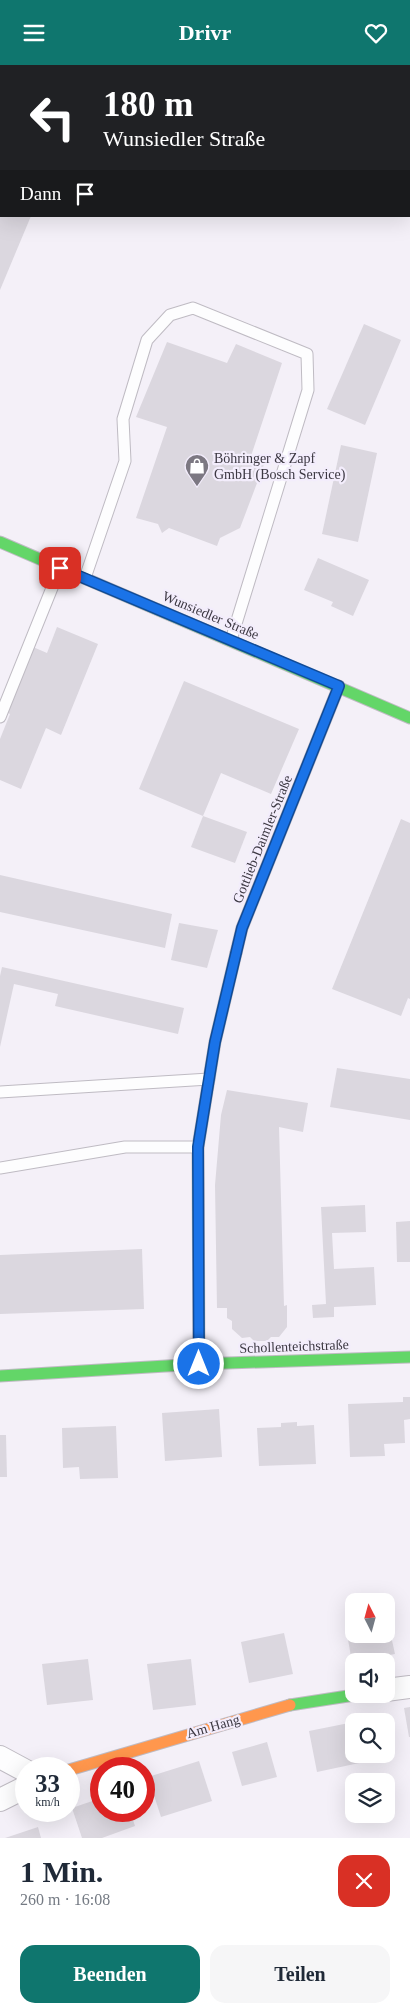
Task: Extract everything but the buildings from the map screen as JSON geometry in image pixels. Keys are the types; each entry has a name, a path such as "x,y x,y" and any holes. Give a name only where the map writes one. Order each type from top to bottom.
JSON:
{"street":[{"name":"Wunsiedler Straße","path":"0,542 410,718"},
{"name":"Gottlieb-Daimler-Straße","path":"199,1364 198,1147 215,1042 242,928 339,686"},
{"name":"Schollenteichstraße","path":"0,1376 199,1364 410,1357"},
{"path":"395,1689 410,1687"},
{"name":"Am Hang","path":"80,1767 284,1706 345,1696"},
{"path":"0,1757 15,1765"},
{"path":"0,1800 15,1792"}],"lane":[{"path":"86,578 125,461 123,419 147,340 170,315 192,308 307,354 308,390 231,640"},
{"path":"0,717 60,568"},
{"path":"0,1092 209,1079"},
{"path":"0,1168 125,1147 198,1147"}],"traffic: fast":[{"path":"0,542 410,718"},
{"path":"199,1364 198,1147 215,1042 236,953"},
{"path":"0,1376 199,1364 410,1357"},
{"path":"290,1705 345,1696"}],"traffic: slow":[{"path":"236,953 242,928 339,686"},
{"path":"80,1767 290,1705"}],"place":[{"name":"Böhringer & Zapf GmbH (Bosch Service)","path":"197,487"}],"route":[{"path":"60,568 339,686 242,928 215,1042 198,1147 199,1364"}]}
